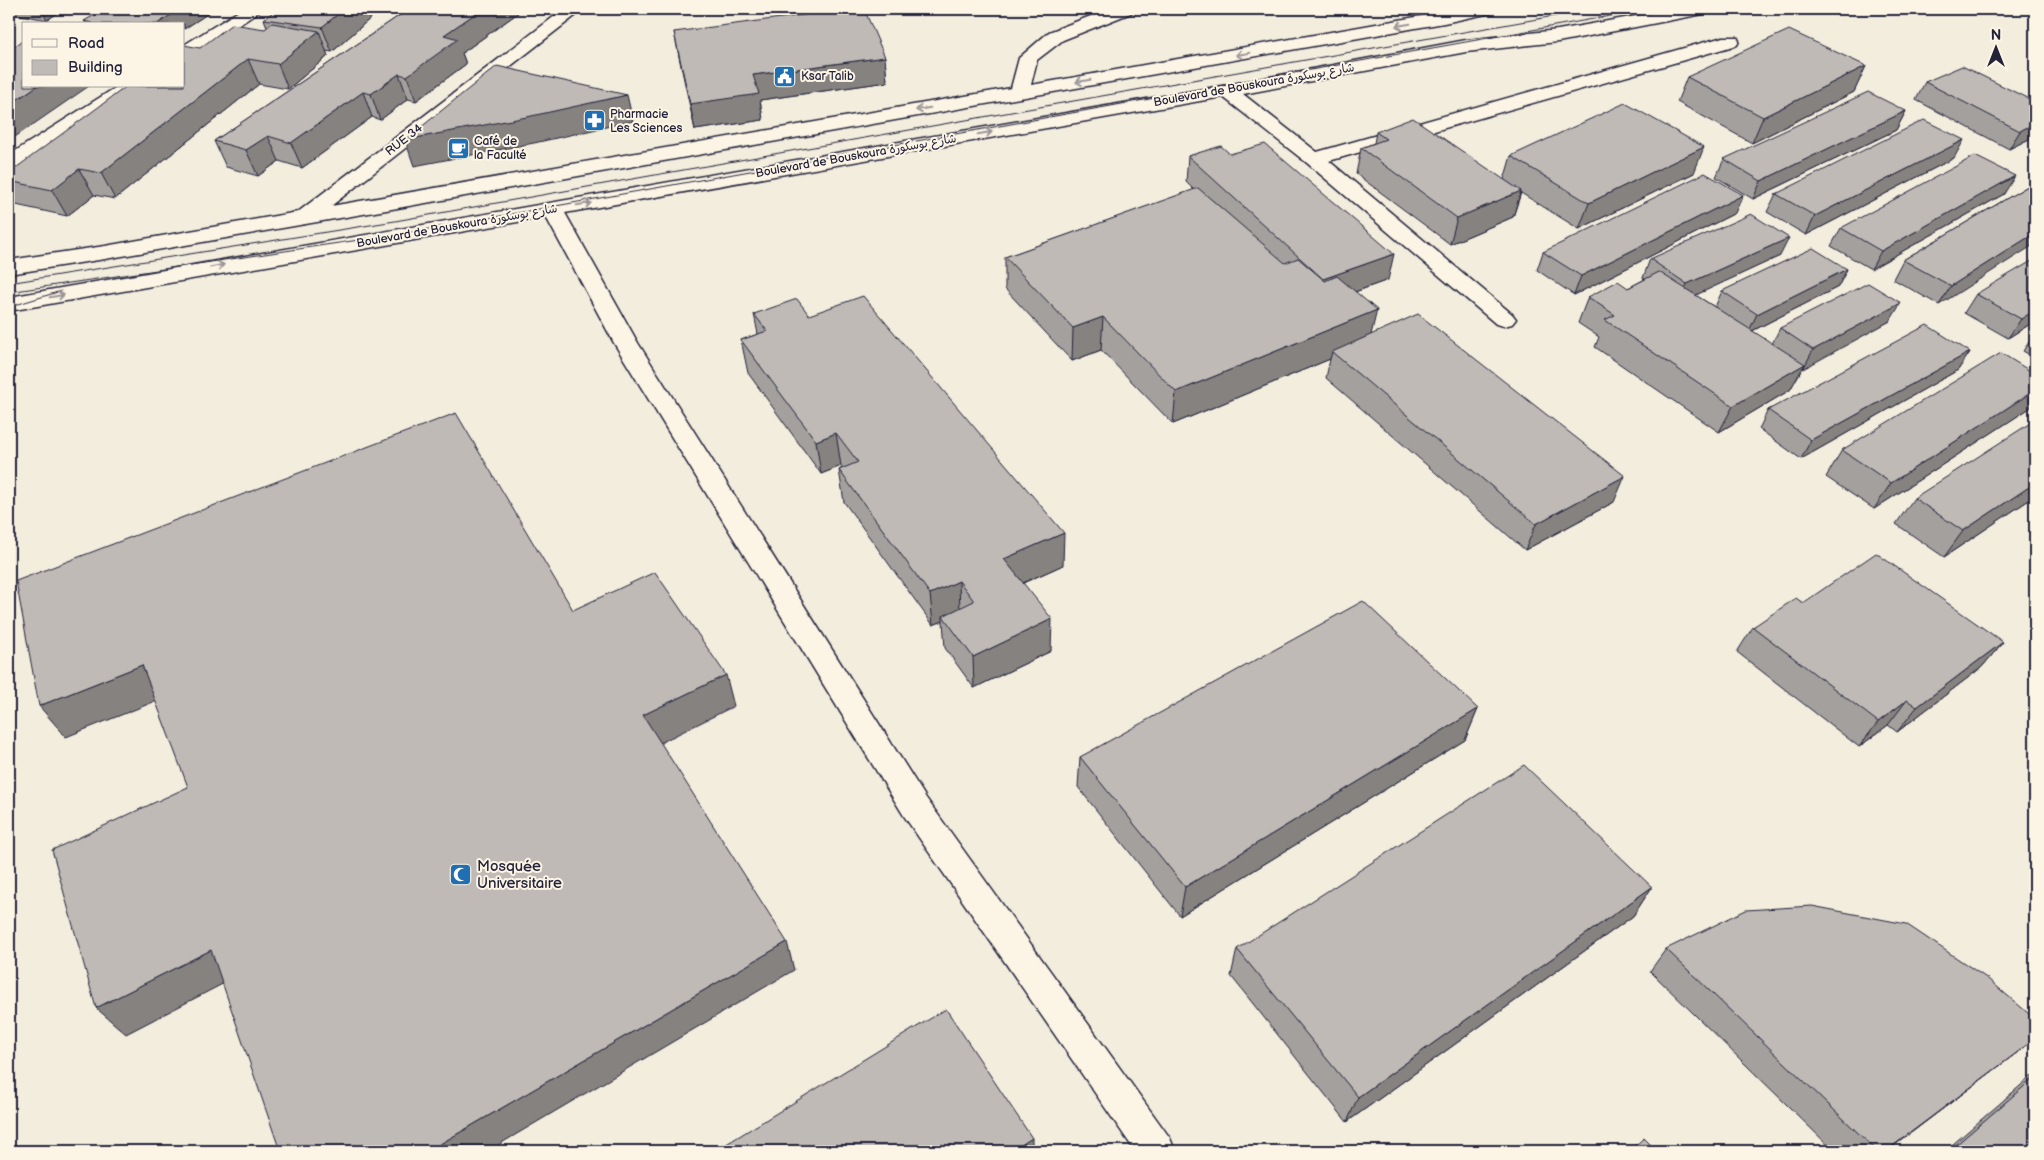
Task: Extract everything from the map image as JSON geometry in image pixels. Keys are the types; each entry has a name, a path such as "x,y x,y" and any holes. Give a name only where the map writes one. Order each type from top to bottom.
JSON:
{"street":[{"path":"185,52 254,9"},
{"name":"RUE 34","path":"305,216 575,9"},
{"path":"1020,92 1028,58 1056,36 1125,9"},
{"path":"9,267 137,247 305,216 392,204 1396,27 1485,9"},
{"name":"Boulevard de Bouskoura شارع بوسكورة","path":"9,304 1227,91 1466,46 1558,36 1703,9"},
{"path":"1314,159 1730,41"},
{"path":"9,164 129,88"},
{"path":"1227,91 1314,159 1504,319"},
{"path":"552,209 626,344 915,807 1157,1151"}],"building":[{"path":"105,9 180,9 160,22 84,21"},
{"path":"277,9 344,9 322,27 264,19"},
{"path":"409,9 482,9 444,35 458,39 407,76 399,74 371,94 363,92 291,143 268,136 246,150 214,141"},
{"path":"850,9 864,9 885,57 753,75 759,94 690,104 674,32"},
{"path":"272,23 319,31 278,64 248,59 101,173 79,169 52,190 9,181 9,173 124,88 185,88 185,45 200,48 232,24 265,29"},
{"path":"1789,30 1866,66 1763,117 1687,77"},
{"path":"22,41 22,88 34,88 9,105 9,50"},
{"path":"497,66 627,95 527,117 405,140"},
{"path":"1962,66 2035,102 2035,123 2020,131 1925,82"},
{"path":"1868,92 1906,111 1761,181 1724,159"},
{"path":"1625,103 1704,147 1589,203 1511,156"},
{"path":"1413,118 1521,191 1457,218 1361,148 1386,139 1376,132"},
{"path":"1924,120 1964,140 1815,216 1776,194"},
{"path":"1265,144 1394,254 1323,279 1188,156 1221,146 1230,154"},
{"path":"1975,156 2015,176 1881,251 1841,228"},
{"path":"1705,173 1743,195 1581,276 1543,252"},
{"path":"2033,183 2035,184 2035,233 1951,286 1903,260"},
{"path":"1198,188 1285,263 1298,258 1325,281 1337,276 1377,310 1176,392 1103,317 1073,328 1005,257"},
{"path":"1751,214 1789,238 1687,284 1650,259"},
{"path":"1813,248 1847,269 1757,314 1722,291"},
{"path":"2035,259 2035,310 2021,319 1976,294"},
{"path":"1659,272 1805,364 1733,406 1605,320 1615,315 1588,297 1618,281 1628,288"},
{"path":"1868,283 1901,303 1813,350 1780,328"},
{"path":"863,296 1064,533 1004,559 1052,619 973,657 943,616 974,601 959,581 930,594 839,470 858,462 836,433 816,441 741,340 767,331 754,314 797,299 809,315"},
{"path":"1418,314 1625,476 1536,524 1332,352"},
{"path":"1927,325 1970,352 1811,440 1768,410"},
{"path":"2001,353 2035,374 2035,390 1891,483 1842,450"},
{"path":"456,413 573,610 655,572 726,675 643,715 787,942 428,1151 280,1151 211,950 96,1008 52,850 188,787 142,665 39,706 16,581"},
{"path":"2035,420 2035,483 1963,531 1914,498"},
{"path":"1876,553 2003,642 1917,707 1907,700 1878,722 1753,627 1796,598 1803,603"},
{"path":"1363,601 1478,709 1185,887 1080,757"},
{"path":"1524,765 1652,887 1358,1097 1237,949"},
{"path":"1812,906 1906,924 1988,979 2035,1019 2035,1039 1886,1151 1877,1151 1666,949 1746,910"},
{"path":"946,1009 1032,1138 1012,1151 715,1151"},
{"path":"2035,1077 2035,1151 1949,1151"},
{"path":"1644,1138 1657,1151 1629,1151"}],"tram line":[{"path":"9,283 395,221 1594,9"},
{"path":"9,292 406,233 1649,9"},
{"path":"9,307 61,291"}],"place":[{"name":"Ksar Talib","path":"785,76"},
{"name":"Pharmacie Les Sciences","path":"594,121"},
{"name":"Café de la Faculté","path":"458,148"},
{"name":"Mosquée Universitaire","path":"461,875"}]}
